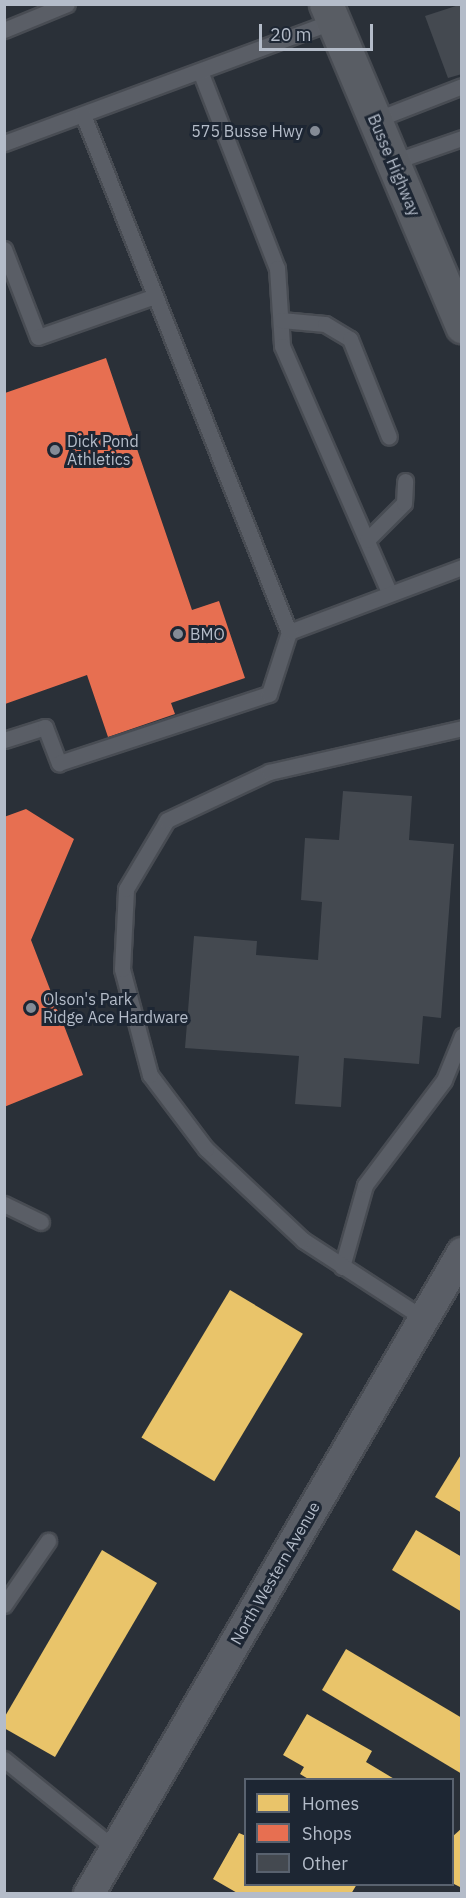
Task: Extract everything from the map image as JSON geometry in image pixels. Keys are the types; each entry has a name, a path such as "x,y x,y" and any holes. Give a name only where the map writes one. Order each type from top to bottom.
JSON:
{"main road":[{"name":"Busse Highway","path":"330,13 393,162 455,291 462,326"}],"street":[{"name":"North Western Avenue","path":"89,1893 462,1253"}],"lane":[{"path":"4,30 67,4"},
{"path":"4,143 83,116 200,71 330,13"},
{"path":"200,71 277,268 282,346 390,594"},
{"path":"375,120 462,86"},
{"path":"4,740 45,727 59,763 269,694 290,632 83,116"},
{"path":"393,162 462,138"},
{"path":"4,249 38,337 155,296"},
{"path":"281,320 325,324 350,339 389,437"},
{"path":"367,540 404,503 405,481"},
{"path":"290,632 462,567"},
{"path":"423,1318 303,1240 206,1149 150,1075 122,969 126,889 167,820 269,772 462,728"},
{"path":"342,1267 365,1185 444,1080 462,1036"},
{"path":"4,1204 41,1222"},
{"path":"4,1605 48,1541"},
{"path":"4,1760 115,1849"}],"building: Homes":[{"path":"230,1290 303,1334 214,1481 141,1437"},
{"path":"462,1453 462,1513 435,1497"},
{"path":"416,1530 462,1557 462,1612 392,1570"},
{"path":"102,1550 157,1583 55,1757 4,1728 4,1718"},
{"path":"346,1649 462,1718 462,1774 322,1690"},
{"path":"307,1714 372,1751 366,1762 393,1778 307,1778 300,1774 304,1767 283,1755"},
{"path":"462,1828 462,1888 454,1884 454,1835"},
{"path":"239,1833 244,1835 244,1886 356,1886 351,1894 239,1894 213,1879"}],"building: Shops":[{"path":"106,358 192,610 219,601 245,678 171,703 175,714 108,737 87,675 5,704 5,393"},
{"name":"Olson's Park Ridge Ace Hardware","path":"26,809 74,839 31,940 83,1075 4,1107 4,817"}],"building: Other":[{"path":"462,4 462,74 448,78 425,16"},
{"path":"343,791 412,796 409,840 454,844 441,1018 423,1016 419,1064 344,1058 341,1107 295,1104 299,1056 185,1048 194,936 257,941 256,955 318,960 322,902 301,900 305,838 339,840"}],"place":[{"name":"575 Busse Hwy","path":"315,131"},
{"name":"Dick Pond Athletics","path":"55,450"},
{"name":"BMO","path":"178,634"},
{"name":"Olson's Park Ridge Ace Hardware","path":"31,1008"}]}
